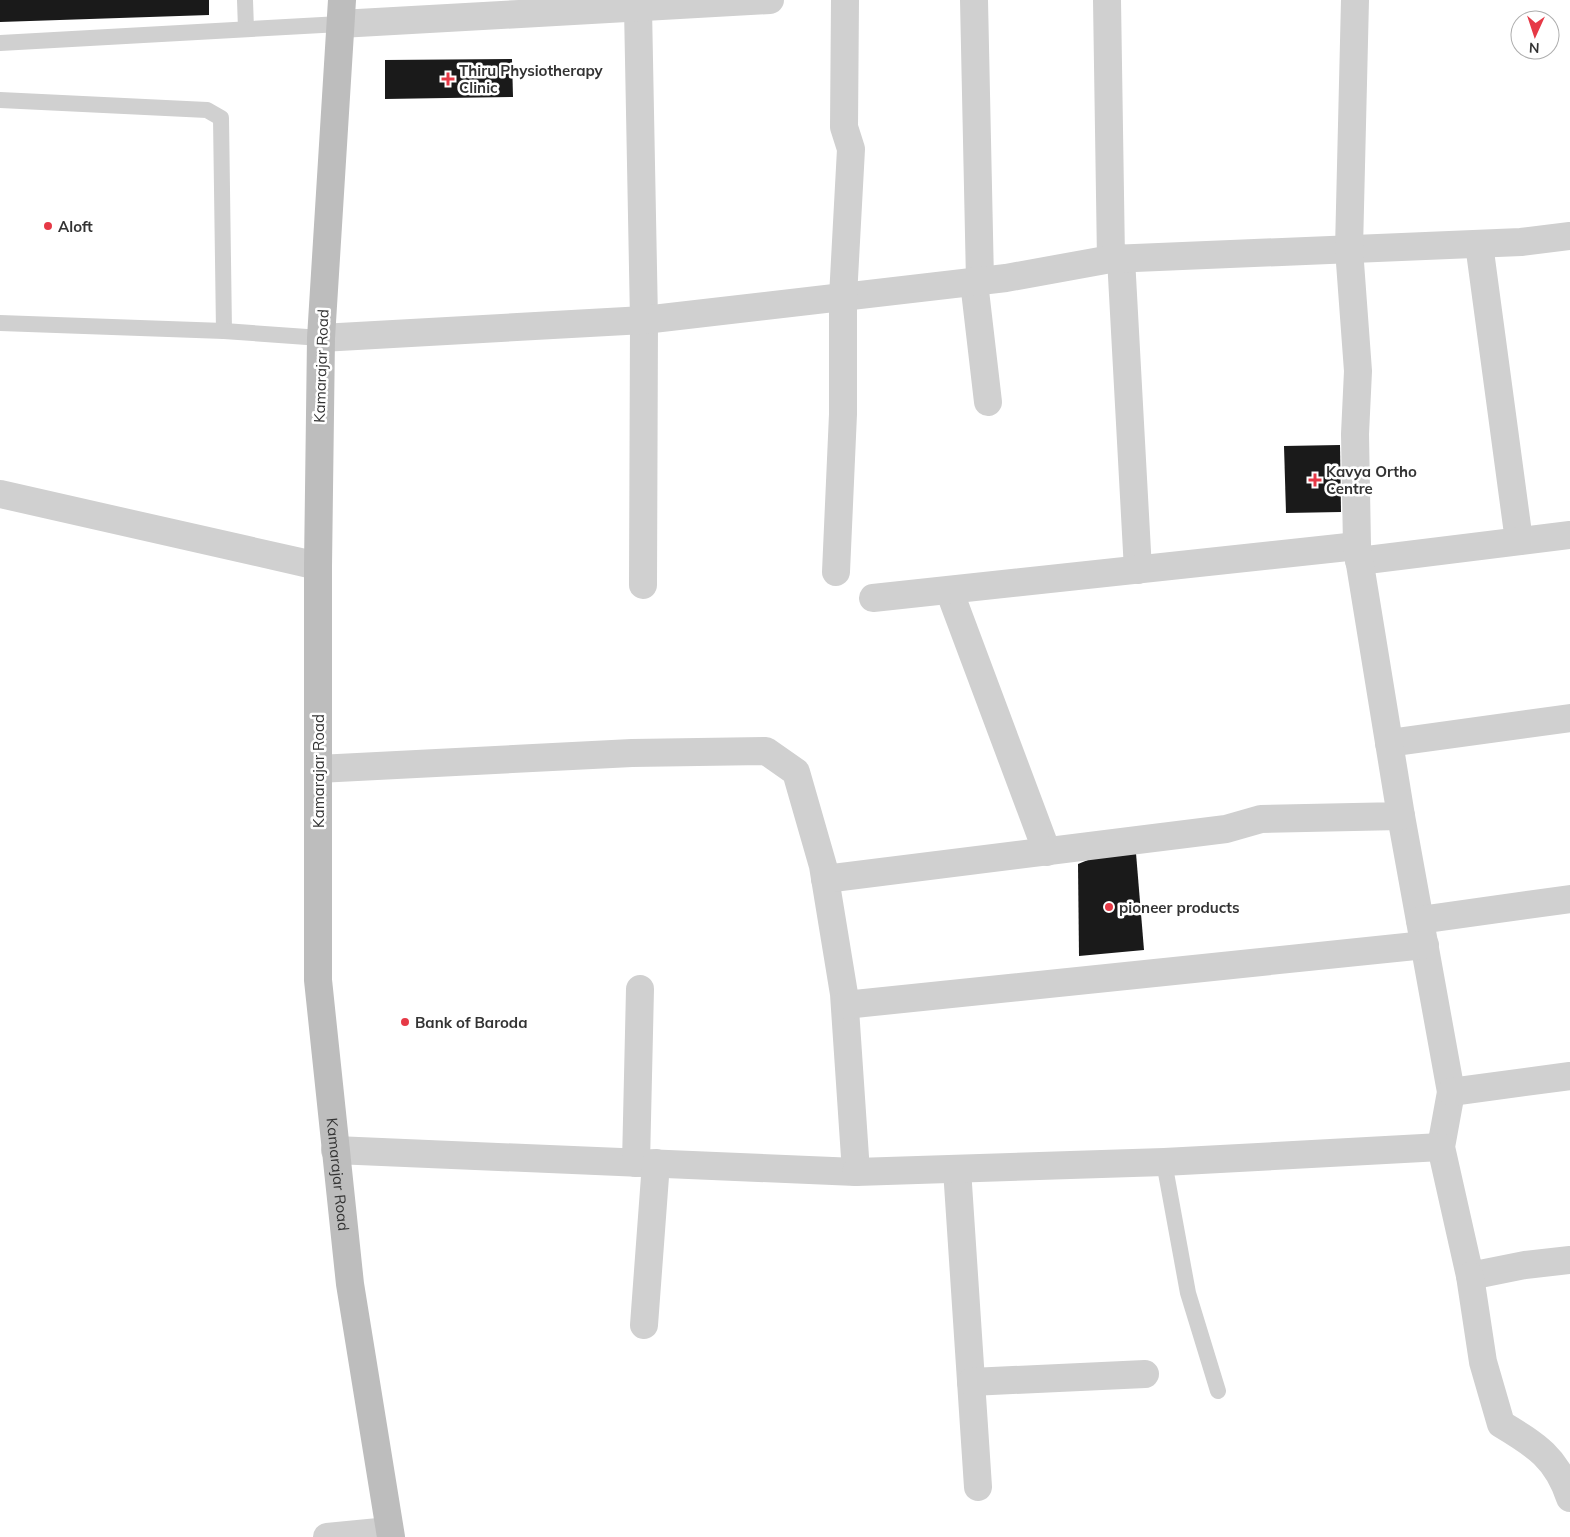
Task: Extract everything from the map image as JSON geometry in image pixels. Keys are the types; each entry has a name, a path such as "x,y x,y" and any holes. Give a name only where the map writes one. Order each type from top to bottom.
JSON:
{"main road":[{"name":"Kamarajar Road","path":"341,12 321,338 318,566 318,980 350,1284 390,1534"}],"street":[{"path":"341,12 638,8 705,2 770,0"},
{"path":"836,572 843,414 843,297 851,150 844,127 845,0"},
{"path":"974,0 977,282 988,402"},
{"path":"1107,0 1116,259 1138,570"},
{"path":"1355,0 1349,249 1358,371 1355,434 1358,553 1401,816 1451,1092 1441,1147 1470,1276 1484,1362 1501,1424 1544,1452 1564,1480 1570,1498"},
{"path":"638,8 644,320 643,585"},
{"path":"321,338 644,320 977,282 1116,259 1521,242 1570,236"},
{"path":"1479,244 1519,541"},
{"path":"0,494 318,566"},
{"path":"873,598 1138,570 1519,541 1570,534"},
{"path":"949,590 1047,852"},
{"path":"1389,743 1570,718"},
{"path":"318,769 632,753 766,751 796,772 825,879 845,1005 856,1172"},
{"path":"825,879 1226,830 1261,819 1401,816"},
{"path":"845,1005 1423,932 1570,899"},
{"path":"640,989 646,1163 644,1325"},
{"path":"1451,1092 1570,1076"},
{"path":"335,1150 856,1172 1164,1162 1441,1147"},
{"path":"957,1169 978,1487"},
{"path":"1470,1276 1525,1265 1570,1260"},
{"path":"971,1382 1145,1374"},
{"path":"327,1537 390,1534"}],"lane":[{"path":"245,0 246,29"},
{"path":"0,43 246,29 341,12"},
{"path":"0,100 207,110 222,118 224,330"},
{"path":"0,324 224,330 321,338"},
{"path":"1164,1162 1188,1294 1218,1391"}],"building":[{"path":"0,0 209,0 209,15 0,22"},
{"path":"512,59 513,97 385,99 385,60"},
{"path":"1340,445 1341,512 1286,513 1284,446"},
{"name":"pioneer products","path":"1135,841 1144,950 1079,956 1078,864"}],"place":[{"name":"Thiru Physiotherapy Clinic","path":"448,79"},
{"name":"Aloft","path":"48,226"},
{"name":"Kavya Ortho Centre","path":"1315,480"},
{"name":"pioneer products","path":"1109,907"},
{"name":"Bank of Baroda","path":"405,1022"}]}
